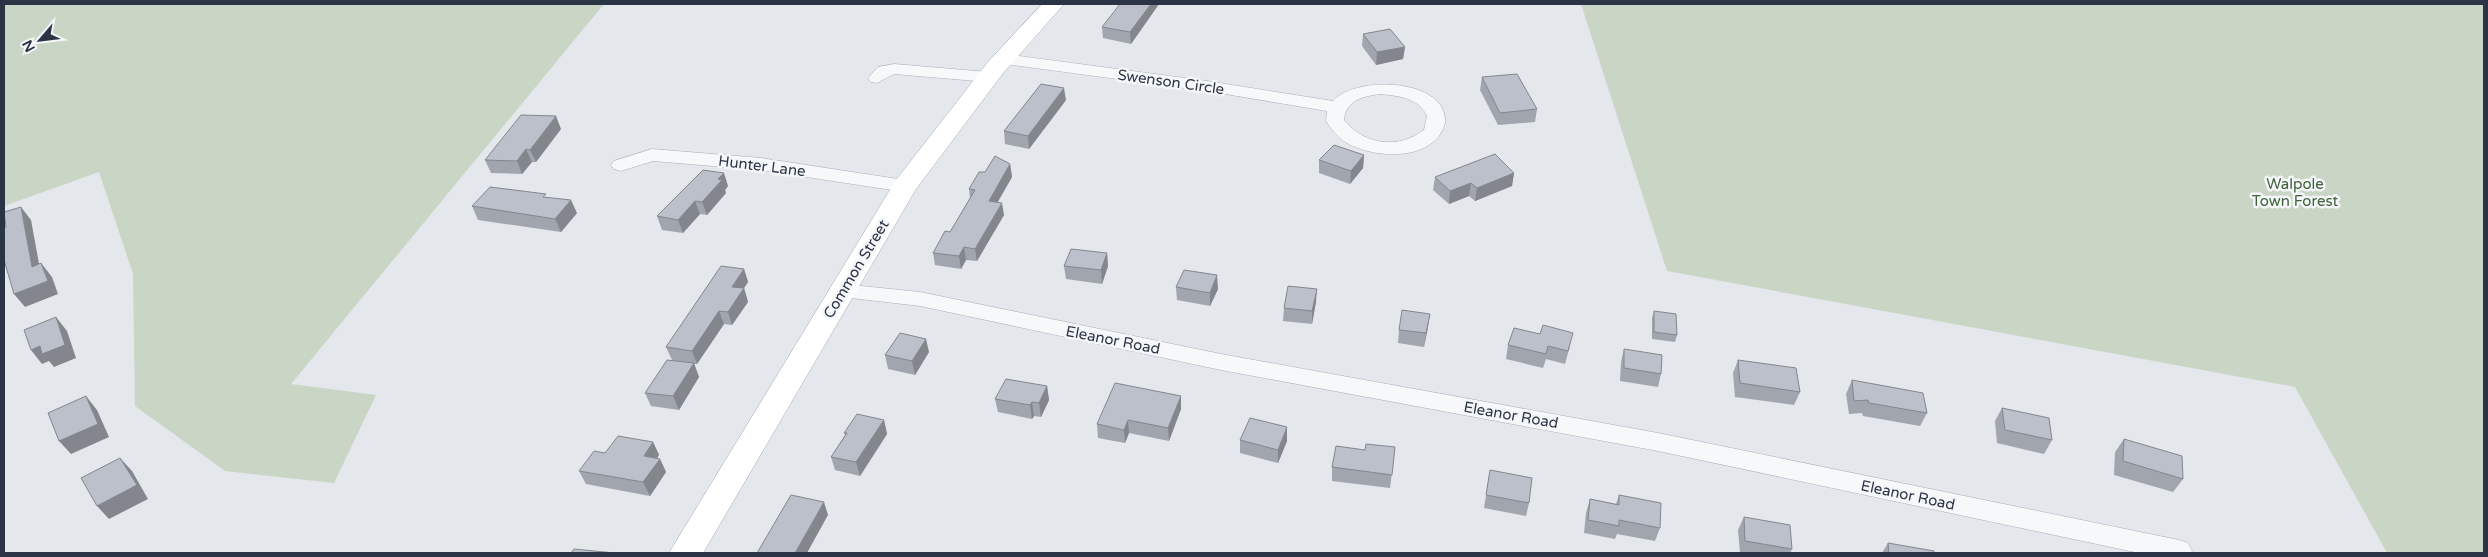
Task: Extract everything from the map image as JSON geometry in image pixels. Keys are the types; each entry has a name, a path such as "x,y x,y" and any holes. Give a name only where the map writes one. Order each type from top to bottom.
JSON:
{"main road":[{"name":"Common Street","path":"686,553 905,186 996,68 1053,4"}],"street":[{"name":"Swenson Circle","path":"877,78 884,71 894,69 996,68 1207,86 1337,107"},
{"path":"1381,89 1404,92 1424,100 1430,106 1435,113 1435,127 1424,140 1415,144 1391,148 1372,146 1355,140 1339,128 1336,122 1337,107 1349,96 1358,92 1381,89"},
{"name":"Hunter Lane","path":"621,165 652,155 761,164 905,186"},
{"name":"Eleanor Road","path":"842,291 920,299 979,313 1221,362 1658,442 2179,551"}],"green space":[{"path":"4,4 604,4 291,384 376,395 334,483 225,471 135,406 133,274 99,172 4,206"},
{"name":"Walpole Town Forest","path":"1581,4 2484,4 2484,553 2387,553 2295,387 1667,271"}],"building":[{"path":"1120,4 1151,4 1130,32 1102,27"},
{"path":"1390,29 1405,47 1377,52 1363,34"},
{"path":"1517,74 1537,109 1500,113 1482,77"},
{"path":"1041,84 1064,88 1028,136 1004,131"},
{"path":"521,115 556,116 530,150 526,149 517,161 485,160"},
{"path":"1334,145 1364,155 1351,171 1319,160"},
{"path":"1495,154 1514,173 1477,188 1471,183 1450,191 1435,177"},
{"path":"995,156 1010,164 989,201 1002,203 975,249 964,247 959,256 933,253 945,231 950,232 975,190 969,189 979,172 985,172"},
{"path":"703,170 724,173 718,179 722,180 702,202 695,201 678,220 657,216"},
{"path":"490,187 546,194 543,197 571,200 555,219 472,206"},
{"path":"21,207 32,267 41,263 48,281 14,294 4,260 4,228 6,227 4,212"},
{"path":"1071,249 1107,253 1101,270 1064,266"},
{"path":"721,266 744,269 732,287 744,288 728,312 719,311 692,351 666,347"},
{"path":"1184,270 1217,275 1210,293 1176,287"},
{"path":"1288,286 1317,289 1312,311 1284,308"},
{"path":"1402,310 1430,314 1426,333 1399,330"},
{"path":"1654,311 1676,314 1677,335 1654,332"},
{"path":"56,317 65,345 42,354 40,346 31,350 24,330"},
{"path":"1543,325 1573,333 1568,351 1548,346 1546,354 1508,345 1514,328 1540,334"},
{"path":"900,333 926,339 912,361 885,355"},
{"path":"1624,349 1662,355 1661,374 1624,368"},
{"path":"667,360 694,363 673,396 645,393"},
{"path":"1738,360 1796,368 1800,392 1740,383"},
{"path":"1006,379 1047,386 1039,403 1032,402 1030,405 995,399"},
{"path":"1852,380 1923,393 1927,413 1869,403 1868,400 1854,401"},
{"path":"1115,383 1181,396 1168,428 1128,420 1124,430 1097,424"},
{"path":"86,396 98,424 59,441 48,413"},
{"path":"2002,408 2049,418 2052,440 2005,430"},
{"path":"857,414 884,420 856,462 831,457 847,433 844,433"},
{"path":"1250,418 1287,427 1278,450 1240,440"},
{"path":"618,436 653,442 644,456 660,459 643,482 579,471 594,451 605,453"},
{"path":"2124,439 2182,456 2183,479 2123,461"},
{"path":"1366,444 1395,447 1392,475 1332,467 1336,446 1365,450"},
{"path":"120,458 137,485 97,506 81,478"},
{"path":"1490,470 1532,478 1529,503 1486,495"},
{"path":"791,495 824,502 795,553 757,553"},
{"path":"1619,495 1661,503 1660,528 1619,520 1619,526 1588,520 1590,499 1619,505"},
{"path":"1744,517 1790,525 1792,549 1745,541"},
{"path":"1888,543 1934,551 1934,553 1889,553"},
{"path":"574,549 615,553 571,553"}]}
